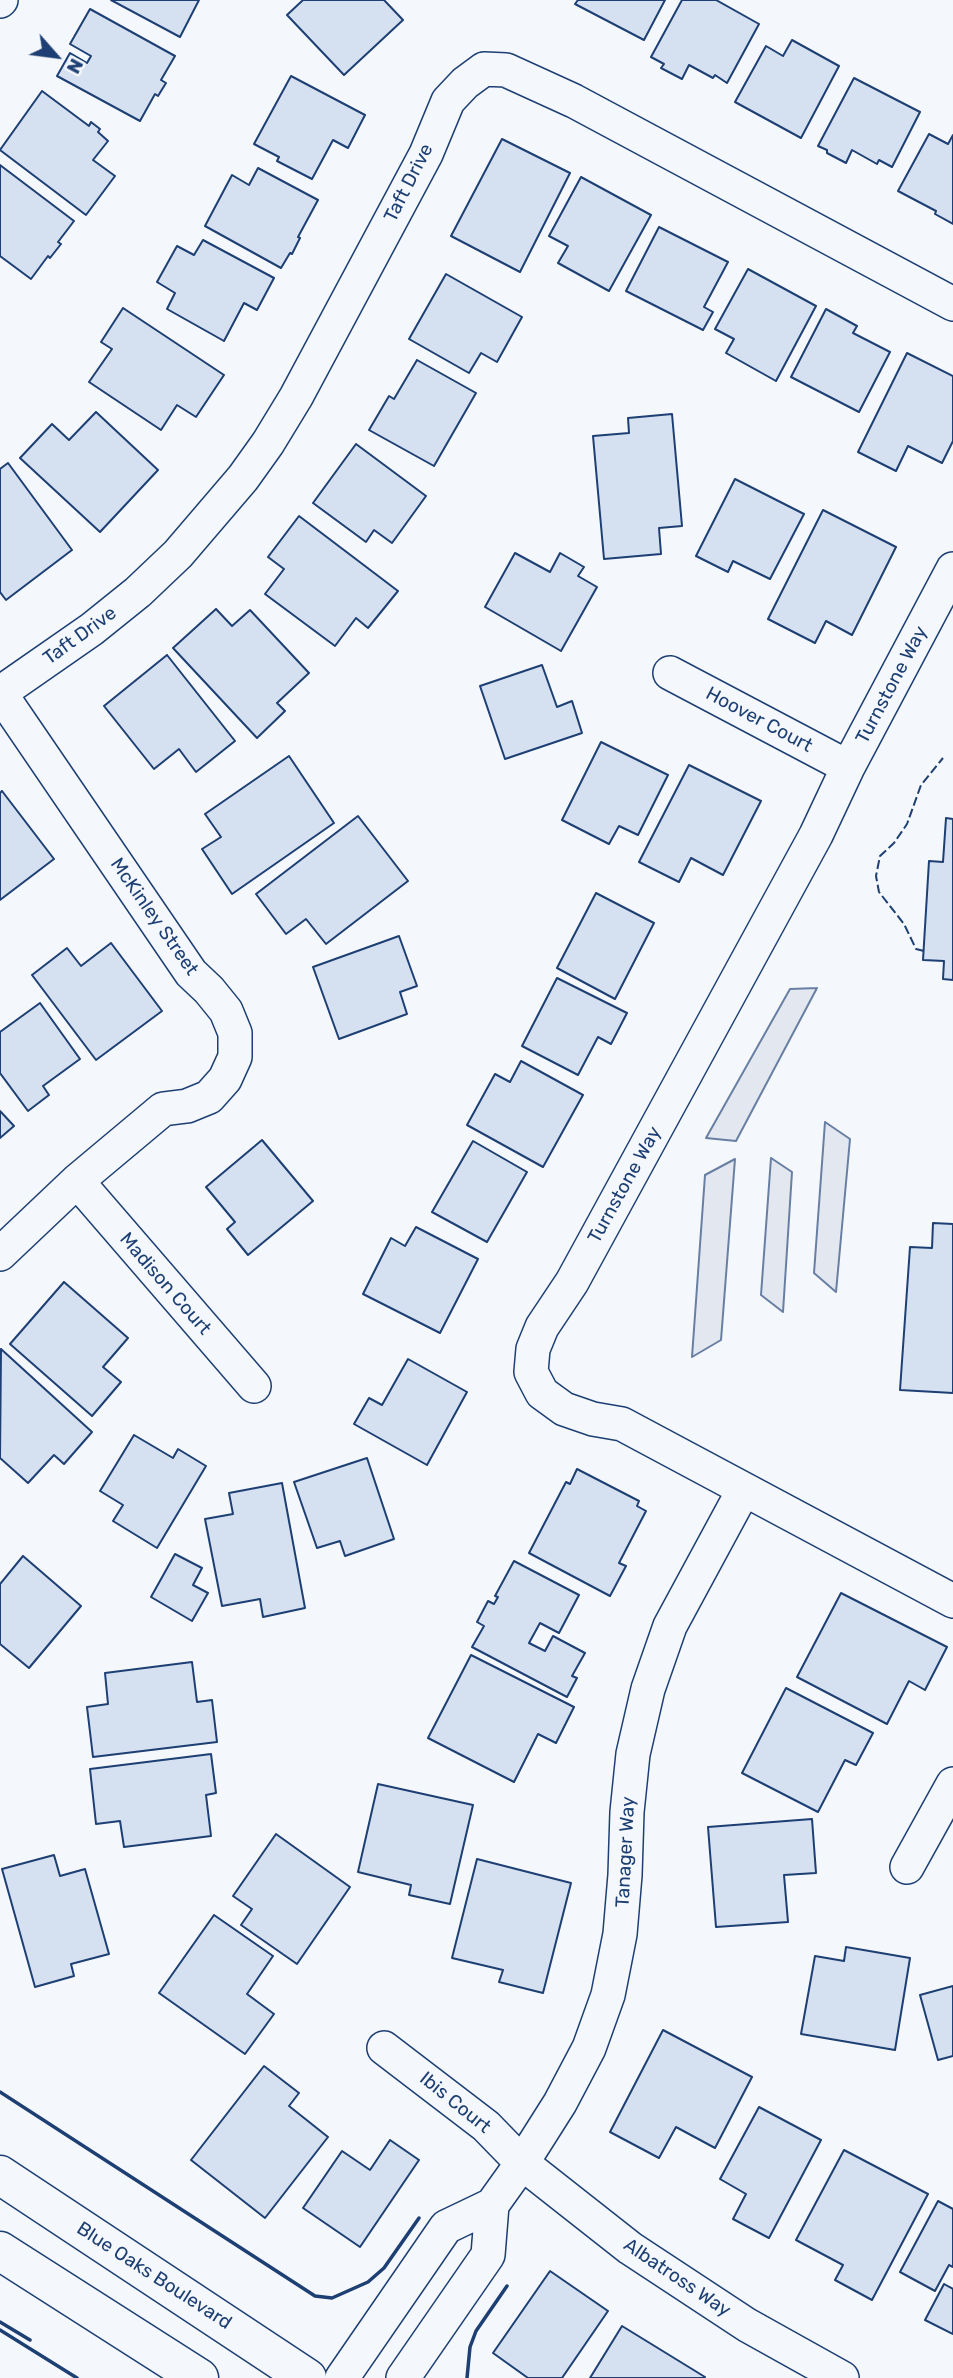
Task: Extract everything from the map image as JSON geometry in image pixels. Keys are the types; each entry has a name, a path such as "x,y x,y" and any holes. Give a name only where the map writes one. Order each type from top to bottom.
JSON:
{"main road":[{"name":"Blue Oaks Boulevard","path":"0,2175 307,2378"},
{"path":"0,2251 199,2378"}],"street":[{"name":"Taft Drive","path":"0,693 92,629 138,592 178,554 243,478 296,397 426,155 448,101 465,83 484,69 506,70 574,101 953,304"},
{"name":"Turnstone Way","path":"953,569 848,767 816,835 572,1282 542,1328 533,1349 531,1372 542,1393 564,1409 593,1419 622,1424 953,1601"},
{"name":"Hoover Court","path":"670,673 848,767"},
{"name":"McKinley Street","path":"0,693 191,973 226,1011 235,1033 235,1057 225,1079 209,1097 187,1106 163,1109 77,1181 20,1232 0,1254"},
{"name":"Madison Court","path":"77,1181 254,1387"},
{"name":"Tanager Way","path":"342,2378 446,2227 492,2205 560,2104 589,2048 608,1995 620,1934 633,1754 648,1689 670,1626 743,1490"},
{"path":"906,1867 953,1784"},
{"name":"Ibis Court","path":"384,2048 486,2126 522,2163"},
{"name":"Albatross Way","path":"522,2163 630,2248 747,2325 842,2378"},
{"path":"403,2378 488,2255 492,2205"}],"shaded area":[{"path":"817,988 736,1141 706,1138 790,989"},
{"path":"825,1122 850,1139 836,1292 814,1273"},
{"path":"771,1158 792,1172 783,1312 761,1295"},
{"path":"735,1159 721,1340 692,1357 705,1175"}],"building":[{"path":"111,0 199,0 180,37"},
{"path":"303,0 384,0 403,20 344,75 287,15"},
{"path":"578,0 665,0 644,40 575,4"},
{"path":"682,0 716,0 759,24 727,83 689,65 682,79 661,68 664,64 651,57"},
{"path":"90,9 175,56 161,80 166,83 158,96 155,94 140,121 57,76 70,53 87,63 91,56 70,44"},
{"path":"792,40 839,66 801,138 735,102 766,46 783,56"},
{"path":"291,76 365,115 348,148 333,140 312,179 277,161 279,157 254,144"},
{"path":"854,78 920,112 892,167 879,160 877,164 852,150 846,163 818,146"},
{"path":"42,91 89,126 91,122 108,141 93,160 115,176 86,215 0,150"},
{"path":"929,134 948,144 953,135 953,224 935,214 936,211 898,191"},
{"path":"502,139 570,173 520,272 451,236"},
{"path":"0,165 74,221 58,242 61,244 31,279 0,256"},
{"path":"258,168 318,200 292,254 290,253 281,268 205,226 232,175 249,185"},
{"path":"581,177 651,215 609,291 558,263 568,246 549,236"},
{"path":"659,227 728,262 704,307 713,312 703,330 626,291"},
{"path":"203,240 274,278 257,310 244,303 224,341 167,309 175,293 157,282 177,246 194,255"},
{"path":"748,269 816,306 776,381 726,353 734,339 715,329"},
{"path":"446,274 522,317 497,362 481,353 469,373 409,339"},
{"path":"123,308 224,375 196,417 177,405 161,430 89,382 112,349 101,342"},
{"path":"826,309 857,326 853,333 890,352 859,412 791,377"},
{"path":"907,353 953,376 953,441 942,463 908,446 896,471 858,452"},
{"path":"417,360 476,393 434,466 369,430 389,396 394,399"},
{"path":"96,412 158,470 100,532 20,458 52,424 69,440"},
{"path":"672,414 682,526 659,528 661,554 604,559 593,436 629,433 628,418"},
{"path":"356,444 426,496 392,543 374,530 366,542 313,503"},
{"path":"8,463 72,550 6,600 0,592 0,469"},
{"path":"735,479 804,514 770,579 733,561 728,572 696,556"},
{"path":"823,510 896,547 852,635 826,621 815,643 768,619"},
{"path":"299,516 398,591 368,628 356,618 335,646 265,594 284,569 268,557"},
{"path":"515,553 550,572 560,553 584,567 578,576 597,587 561,651 485,607"},
{"path":"216,609 232,626 250,610 309,673 277,703 285,711 257,738 173,648"},
{"path":"167,655 235,741 196,772 179,749 154,769 104,706"},
{"path":"542,665 557,707 572,701 582,733 505,759 480,686"},
{"path":"601,742 668,775 638,835 619,826 609,844 562,820"},
{"path":"289,756 334,823 232,894 202,849 221,837 205,814"},
{"path":"689,765 761,801 723,875 691,858 679,882 639,862"},
{"path":"2,791 54,859 0,900 0,793"},
{"path":"358,816 408,881 326,944 306,919 286,934 256,894"},
{"path":"946,818 953,819 953,980 943,979 944,961 923,960 929,861 943,862"},
{"path":"596,893 654,923 615,999 557,968"},
{"path":"399,936 417,986 400,992 407,1014 339,1039 313,967"},
{"path":"111,943 162,1011 96,1060 32,975 67,948 81,966"},
{"path":"557,978 627,1013 611,1044 598,1037 578,1075 522,1046"},
{"path":"40,1003 80,1059 43,1086 49,1095 28,1111 0,1073 0,1032"},
{"path":"521,1061 583,1095 543,1167 467,1125 495,1074 510,1082"},
{"path":"0,1111 14,1126 0,1138"},
{"path":"262,1140 313,1201 248,1255 227,1229 235,1222 206,1187"},
{"path":"473,1141 527,1172 487,1242 432,1212"},
{"path":"933,1223 953,1224 953,1393 900,1390 910,1247 932,1248"},
{"path":"416,1227 478,1259 440,1333 363,1294 391,1238 405,1246"},
{"path":"64,1282 128,1338 103,1367 121,1382 92,1416 10,1344"},
{"path":"1,1349 92,1432 64,1464 54,1455 28,1483 0,1458"},
{"path":"408,1359 467,1392 427,1465 354,1424 369,1398 382,1405"},
{"path":"134,1435 173,1458 178,1449 206,1466 157,1548 113,1521 123,1505 100,1491"},
{"path":"367,1458 394,1539 345,1556 340,1541 317,1548 294,1482"},
{"path":"577,1469 639,1501 637,1506 646,1511 619,1563 626,1566 610,1596 529,1553 566,1482 570,1484"},
{"path":"282,1483 305,1608 263,1617 260,1599 222,1606 205,1519 233,1514 229,1493"},
{"path":"175,1554 202,1568 193,1585 208,1593 192,1621 151,1597"},
{"path":"23,1556 81,1606 29,1668 0,1644 0,1584"},
{"path":"514,1561 579,1595 559,1633 540,1623 529,1643 545,1651 553,1636 585,1653 572,1676 577,1678 567,1697 472,1647 484,1626 477,1622 488,1601 494,1604 498,1597 495,1596"},
{"path":"841,1593 947,1647 925,1690 909,1681 887,1724 797,1677"},
{"path":"471,1655 574,1707 556,1743 538,1734 514,1782 428,1738"},
{"path":"192,1662 197,1702 212,1700 217,1742 93,1757 87,1707 108,1704 105,1673"},
{"path":"786,1688 873,1733 856,1765 845,1760 818,1812 742,1773"},
{"path":"211,1754 216,1793 206,1795 211,1836 124,1847 120,1821 96,1824 90,1769"},
{"path":"378,1784 473,1805 450,1904 409,1895 411,1885 358,1872"},
{"path":"812,1819 816,1873 784,1875 788,1922 716,1927 708,1827"},
{"path":"276,1834 350,1887 297,1964 241,1925 252,1909 233,1896"},
{"path":"54,1855 60,1876 85,1869 109,1954 71,1964 74,1976 35,1987 2,1869"},
{"path":"477,1859 571,1883 543,1993 499,1982 503,1970 452,1958"},
{"path":"214,1915 273,1956 247,1994 274,2014 245,2054 159,1993"},
{"path":"846,1947 910,1958 895,2050 801,2034 815,1956 844,1961"},
{"path":"953,1986 953,2056 938,2060 920,1995"},
{"path":"663,2030 752,2077 715,2148 676,2127 659,2158 610,2132"},
{"path":"264,2066 299,2093 289,2106 328,2137 265,2218 191,2160"},
{"path":"759,2107 821,2140 769,2238 733,2219 746,2194 720,2179"},
{"path":"390,2140 419,2160 360,2247 303,2208 342,2151 370,2170"},
{"path":"844,2150 928,2194 872,2300 835,2280 843,2265 796,2240"},
{"path":"938,2201 953,2209 953,2267 949,2265 935,2291 900,2272"},
{"path":"550,2271 608,2311 562,2378 528,2378 493,2353"},
{"path":"944,2284 953,2289 953,2334 925,2320"},
{"path":"622,2326 705,2377 590,2378"}],"fence":[{"path":"924,951 916,949 904,924 879,892 876,876 880,856 894,843 907,824 921,785 943,758"}],"wall":[{"path":"0,2092 315,2296 332,2298 368,2282 384,2268 419,2218"},
{"path":"467,2378 470,2347 476,2331 507,2286"},
{"path":"0,2322 30,2340"},
{"path":"0,2330 77,2378"}]}
